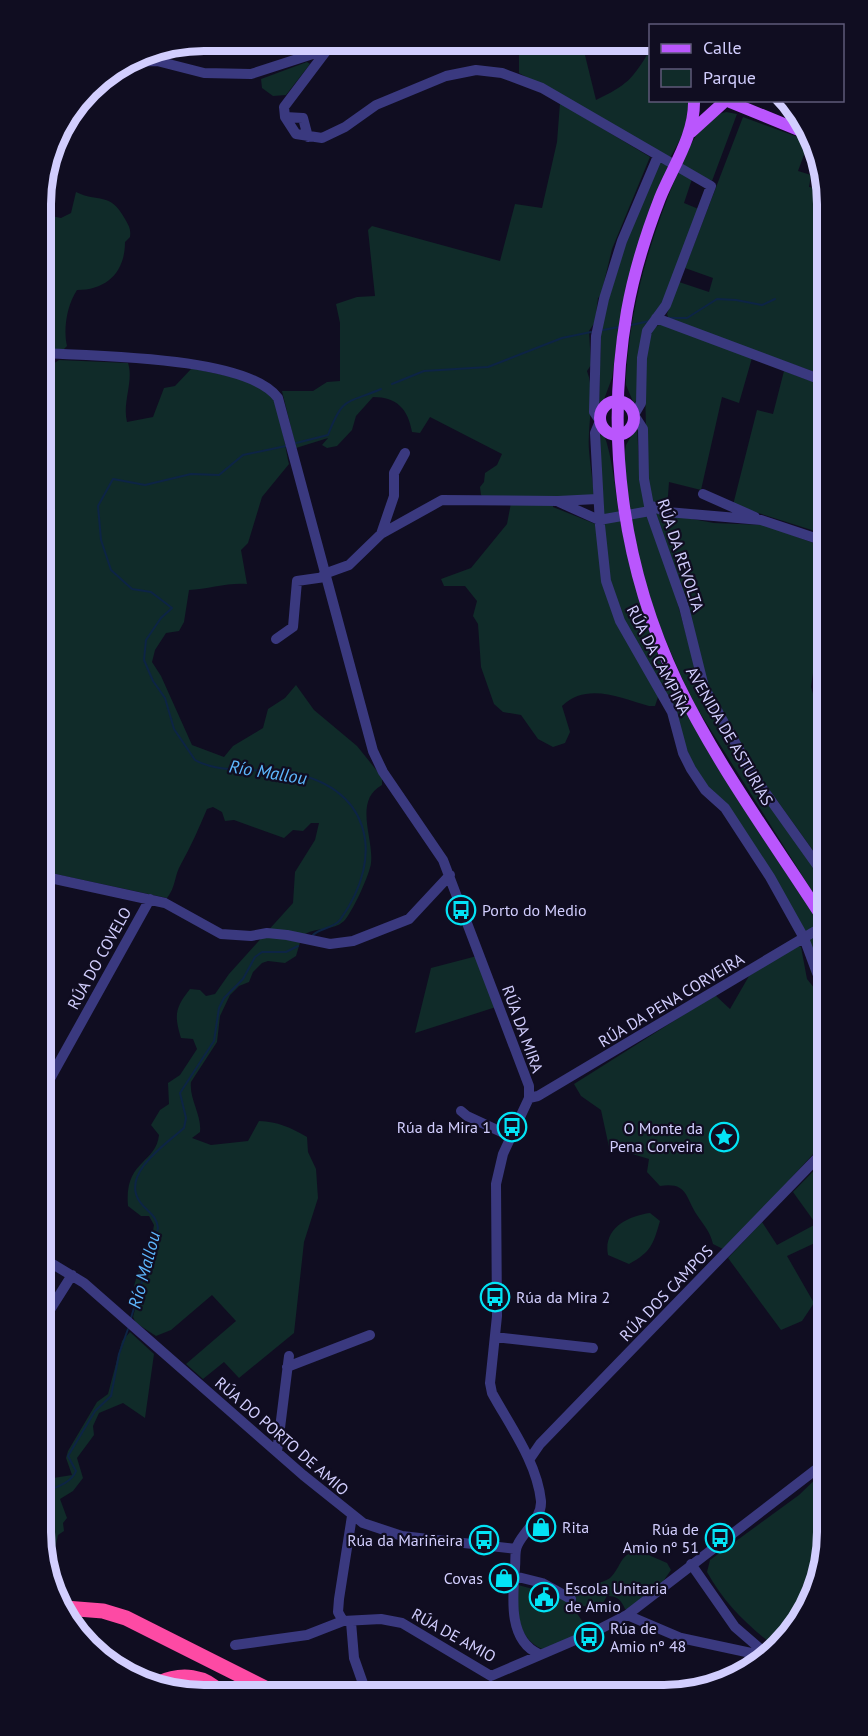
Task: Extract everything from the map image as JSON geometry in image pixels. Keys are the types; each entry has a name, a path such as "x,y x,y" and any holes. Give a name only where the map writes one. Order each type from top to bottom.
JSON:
{"highway":[{"path":"72,1609 103,1611 126,1618 259,1685"},
{"path":"167,1680 177,1677 199,1678 209,1685"}],"main road":[{"path":"612,430 631,427 622,406 619,377 633,284 652,220 671,171 690,133 694,102"},
{"path":"690,133 724,102"},
{"path":"728,102 797,130"},
{"path":"618,453 612,430 622,406"},
{"path":"618,453 612,430 600,413 622,406"},
{"name":"AVENIDA DE ASTURIAS","path":"618,453 623,505 635,566 650,617 667,660 719,755 817,908"}],"street":[{"path":"151,61 204,73 251,74 324,51"},
{"path":"326,51 286,103 285,117 296,134 322,138 376,105 446,76 476,70 520,78 711,186 666,305 647,331 642,358 641,403 622,406"},
{"name":"RÚA DA CAMPIÑA","path":"612,430 594,412 596,336 612,269 658,156"},
{"path":"656,318 817,378"},
{"name":"RÚA DA MIRA","path":"51,354 190,362 272,389 278,398 373,751 382,772 429,838 450,875 528,1086 529,1098 510,1137 496,1184 495,1337 490,1388 529,1460 541,1507 516,1549"},
{"name":"RÚA DA REVOLTA","path":"622,406 643,429 644,479 649,508 684,607 698,667 712,703 755,778 817,865"},
{"name":"RÚA DA CAMPIÑA","path":"612,430 595,434 599,520 606,581 612,600 630,640 672,712 683,753 700,785 719,800 762,865 806,937 812,964 817,972"},
{"path":"381,534 394,496 394,473 405,453"},
{"path":"703,494 761,520 817,539"},
{"path":"276,639 293,627 297,581 324,575 349,565 381,534 431,506 451,498 558,501 597,499"},
{"path":"558,501 599,520 649,508 667,512 761,520"},
{"path":"51,878 150,899 187,913 221,934 251,936 267,933 287,934 307,940 343,944 410,919 450,875"},
{"name":"RÚA DO COVELO","path":"51,1077 150,899"},
{"name":"RÚA DA PENA CORVEIRA","path":"529,1098 538,1096 817,930"},
{"path":"461,1111 510,1137"},
{"name":"RÚA DOS CAMPOS","path":"529,1460 540,1444 817,1158"},
{"name":"RÚA DO PORTO DE AMIO","path":"51,1263 72,1275 352,1516"},
{"path":"51,1308 72,1275"},
{"path":"277,1452 288,1361 370,1335"},
{"path":"495,1337 593,1348"},
{"name":"RÚA DE AMIO","path":"235,1646 307,1635 347,1621 381,1619 402,1623 491,1676 594,1632 627,1615 817,1469"},
{"path":"363,1685 354,1658 347,1621 338,1612 352,1516 363,1523 402,1536 516,1549 513,1607 516,1624 525,1642 539,1654"},
{"path":"351,1534 363,1523"},
{"path":"701,1579 700,1569 704,1554"},
{"path":"692,1564 735,1627 761,1649"},
{"path":"680,1572 701,1579"},
{"path":"514,1576 542,1583 571,1599"},
{"path":"627,1615 681,1638 751,1653"},
{"path":"491,1676 492,1685"}],"green space":[{"path":"519,51 584,51 596,100 628,81 649,52 649,102 689,102 684,131 670,158 519,73"},
{"path":"307,62 310,64 286,95 273,96 262,88 261,79"},
{"path":"560,103 650,157 612,249 601,295 598,298 595,322 589,331 591,365 587,371 591,400 589,456 594,497 553,498 553,507 598,525 600,438 601,433 604,434 627,552 651,633 817,918 817,965 724,801 700,781 678,728 658,697 655,706 593,693 572,699 562,706 570,732 565,743 553,747 538,739 521,715 503,712 494,704 481,667 478,624 473,616 477,601 465,586 444,586 441,579 471,568 507,524 511,503 490,502 481,495 480,487 484,482 485,473 497,465 502,454 430,417 420,433 412,432 408,417 400,406 389,399 373,397 356,416 352,430 337,446 327,448 322,445 328,438 296,448 282,391 313,391 327,382 340,381 340,323 336,304 357,297 375,296 368,230 372,226 500,261 515,204 542,208 557,142"},
{"path":"726,112 737,114 712,181 682,165 698,133 710,120"},
{"path":"743,117 802,138 806,148 798,171 811,175 809,187 816,188 817,373 669,320 667,314 679,282 709,292 713,278 685,268"},
{"path":"659,162 668,166 620,319 612,378 603,402 599,404 601,324 630,229"},
{"path":"678,172 692,179 684,203 701,210 666,299 650,319 634,404 626,385 632,324 650,247"},
{"path":"76,192 109,201 119,210 129,226 130,237 125,242 122,262 112,277 97,287 77,290 67,317 65,332 67,346 63,350 51,349 51,216 61,218 71,213"},
{"path":"659,325 665,325 752,358 739,403 722,397 701,490 669,482 667,509 653,504 647,483 646,351 651,330"},
{"path":"59,360 128,363 130,377 126,407 127,422 153,417 164,388 175,386 192,368 253,383 268,392 279,415 289,464 262,497 248,543 241,550 247,584 189,590 184,622 179,631 166,633 155,650 152,662 161,676 192,745 224,757 233,746 263,728 268,709 285,698 296,685 314,710 357,746 382,777 382,785 373,792 368,800 370,868 347,917 334,927 313,931 302,936 296,956 285,963 268,961 262,963 253,972 249,982 239,986 230,995 220,1016 217,1042 191,1082 200,1126 200,1132 192,1138 211,1145 248,1141 259,1121 278,1124 307,1137 308,1152 316,1169 318,1198 304,1242 294,1333 239,1378 224,1362 203,1379 186,1364 236,1321 212,1295 171,1330 156,1336 136,1323 133,1317 139,1294 134,1286 154,1225 149,1216 141,1216 128,1206 128,1191 135,1171 157,1144 159,1135 151,1125 160,1110 169,1104 168,1083 180,1075 197,1049 193,1039 181,1038 177,1012 181,1001 190,989 200,990 206,996 215,994 229,974 293,903 295,872 315,840 319,823 311,823 303,831 293,830 284,838 234,820 225,821 222,812 213,807 207,809 167,898 51,873 53,364"},
{"path":"784,371 817,383 817,532 733,505 757,410 773,414"},
{"path":"637,426 639,464 699,681 817,868 817,899 690,697 657,620 641,567 627,496 624,457 626,445"},
{"path":"654,512 714,523 765,525 817,544 817,646 811,687 817,707 817,856 753,767 704,679"},
{"path":"797,945 801,947 807,979 817,992 817,1150 725,1250 713,1244 681,1189 669,1185 660,1186 647,1172 649,1159 609,1147 601,1110 581,1096 574,1084 715,995 730,1009 749,976"},
{"path":"477,956 496,1007 415,1033 431,968"},
{"path":"817,1167 817,1242 787,1256 814,1303 802,1321 781,1330 728,1258 762,1222 777,1245 816,1224 793,1192"},
{"path":"650,1213 660,1221 653,1242 642,1256 629,1264 608,1255 609,1238 618,1225 633,1217"},
{"path":"130,1332 154,1354 145,1418 123,1403 99,1413 93,1426 94,1435 77,1458 83,1478 73,1491 60,1499 67,1518 63,1523 64,1531 58,1535 53,1557 51,1478 72,1475 66,1458 68,1451 97,1402 108,1394 122,1341"},
{"path":"817,1478 816,1552 812,1571 796,1608 770,1642 728,1603 707,1572 710,1560 799,1495"},
{"path":"637,1550 667,1563 671,1570 662,1583 630,1609 625,1609 619,1599 611,1596 607,1596 602,1605 596,1606 582,1606 575,1600 570,1591 607,1580 624,1558"},
{"path":"518,1585 533,1589 530,1595 554,1607 559,1598 570,1603 589,1631 542,1649 533,1644 520,1622"}],"waterway":[{"path":"669,318 687,318 717,299 762,305 775,299"},
{"path":"631,325 650,321"},
{"path":"603,330 619,327"},
{"path":"392,384 424,371 488,367 562,338 591,332"},
{"path":"296,443 328,435 342,407 381,389"},
{"name":"Río Mallou","path":"286,446 243,455 219,475 191,474 145,485 113,479 98,506 101,540 111,570 132,589 151,592 172,608 161,618 146,640 144,660 153,681 165,698 174,729 195,760 216,767 285,772 314,779 336,791 352,807 362,826 366,848 363,871 355,895 337,923 313,935"},
{"name":"Río Mallou","path":"131,1318 158,1228 135,1191 140,1170 157,1151 184,1128 186,1118 180,1093 214,1041 219,1008 224,998 243,979 255,957 262,952 286,952 298,946"},
{"name":"Río Mallou","path":"51,1489 66,1482 76,1471 68,1456 95,1411 111,1396 119,1354 128,1329"}],"place":[{"name":"Porto do Medio","path":"461,910"},
{"name":"Rúa da Mira 1","path":"512,1127"},
{"name":"O Monte da Pena Corveira","path":"724,1137"},
{"name":"Rúa da Mira 2","path":"495,1297"},
{"name":"Rita","path":"541,1527"},
{"name":"Rúa de Amio nº 51","path":"720,1538"},
{"name":"Rúa da Mariñeira","path":"484,1540"},
{"name":"Covas","path":"504,1578"},
{"name":"Escola Unitaria de Amio","path":"544,1597"},
{"name":"Rúa de Amio nº 48","path":"589,1637"}]}
